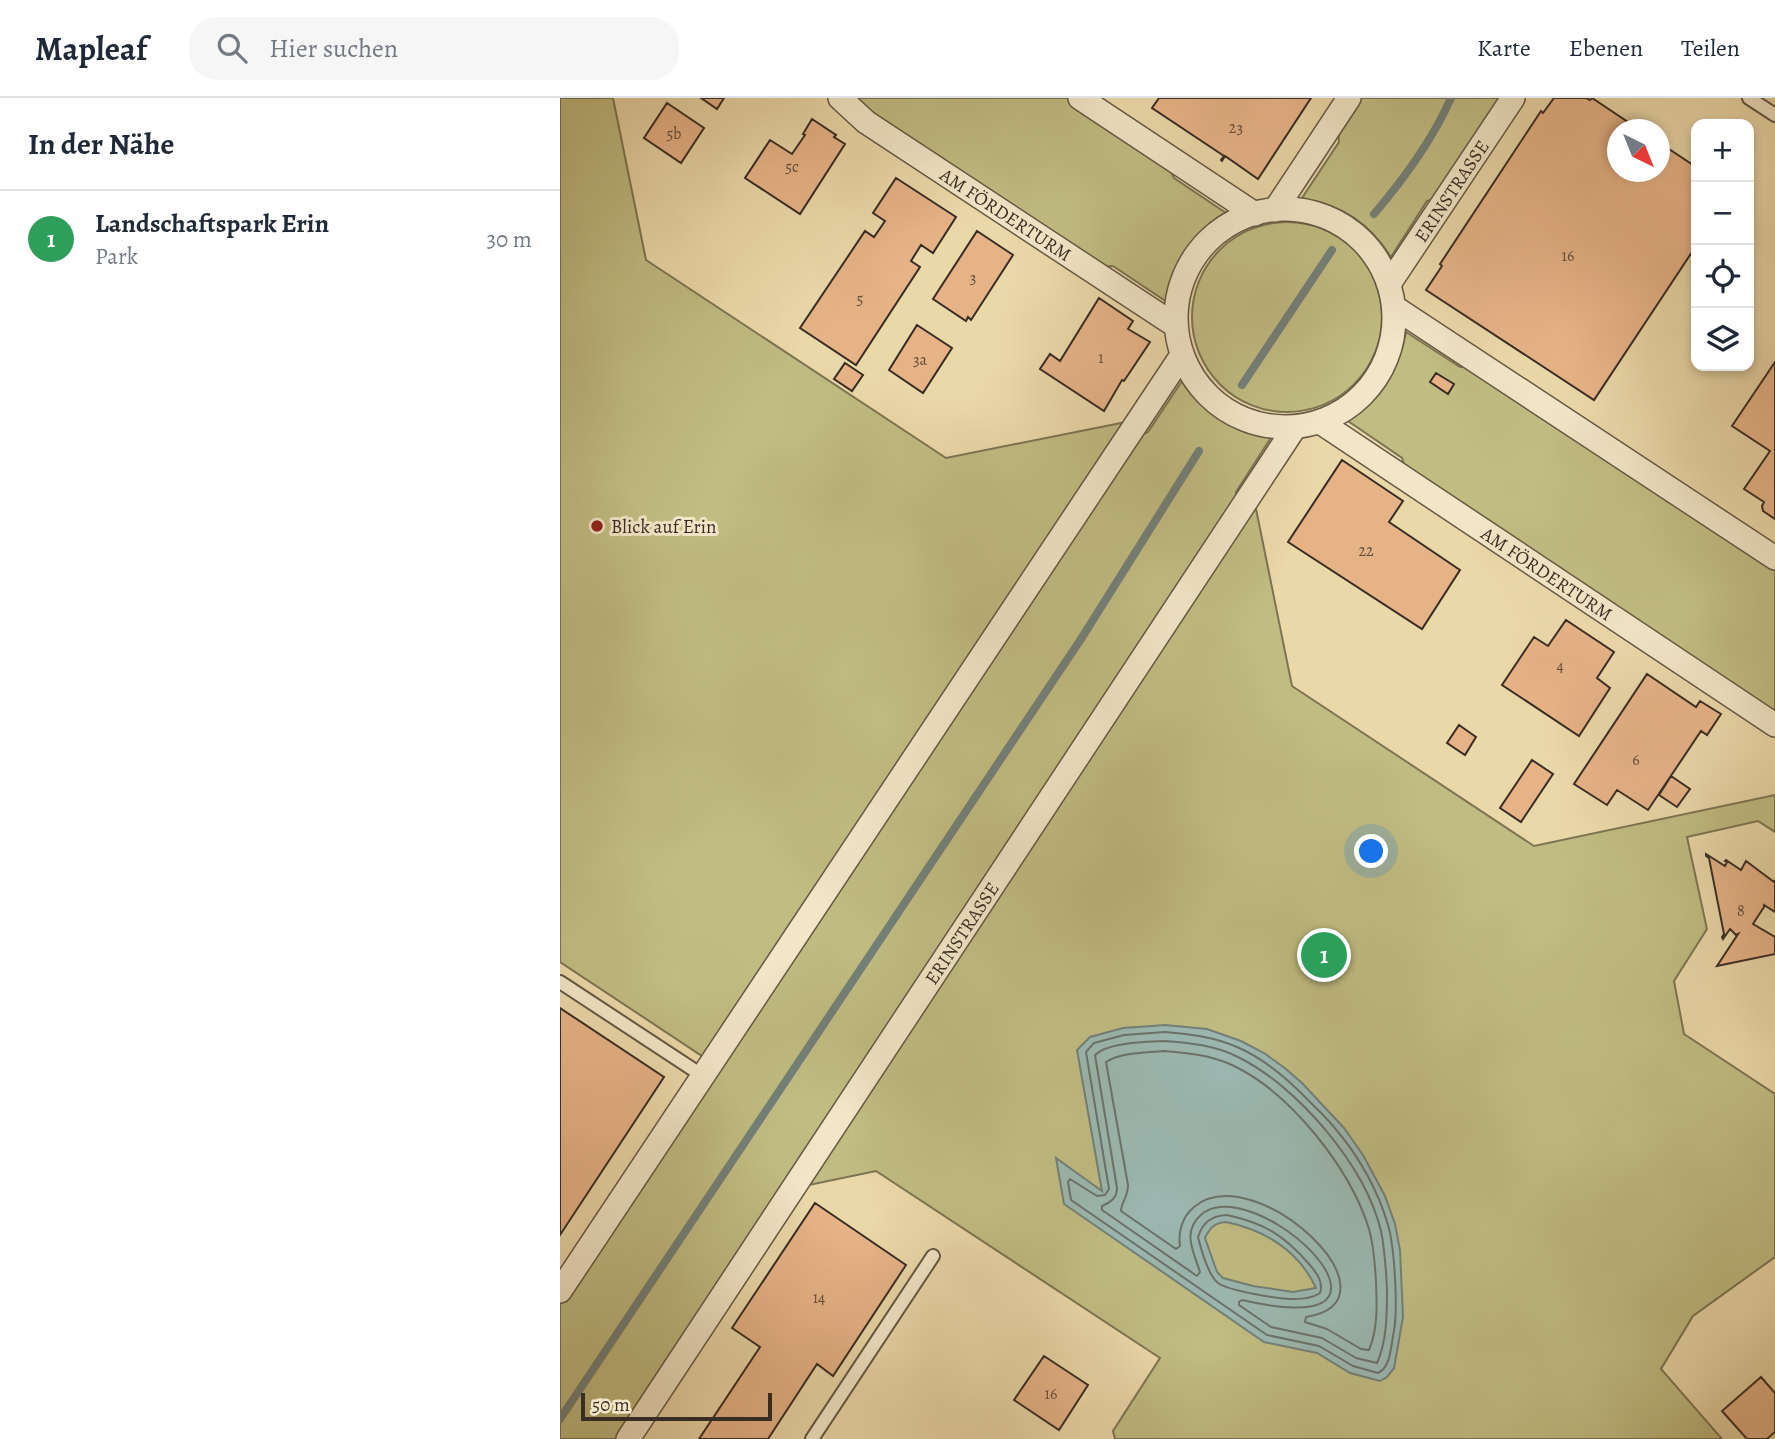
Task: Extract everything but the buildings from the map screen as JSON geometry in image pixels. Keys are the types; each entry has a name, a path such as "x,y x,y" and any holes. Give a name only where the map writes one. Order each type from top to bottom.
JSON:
{"street":[{"name":"AM FÖRDERTURM","path":"840,98 866,122 1176,326"},
{"path":"1080,98 1265,212"},
{"path":"1265,212 1349,98"},
{"name":"ERINSTRASSE","path":"1389,284 1513,98"},
{"path":"1299,210 1321,215 1343,225 1371,251 1382,267 1394,307 1394,332 1388,356 1361,397 1320,422 1295,427 1255,423 1236,416 1219,405 1191,374 1182,355 1176,326 1177,302 1184,279 1195,258 1211,238 1231,223 1265,212 1299,210"},
{"path":"1394,307 1775,558"},
{"path":"560,1291 1182,355"},
{"name":"AM FÖRDERTURM","path":"1320,422 1775,726"},
{"name":"ERINSTRASSE","path":"628,1439 1295,427"}],"lane":[{"path":"1749,98 1775,115"},
{"path":"560,982 703,1076"},
{"path":"812,1439 933,1256"}],"shaded area":[{"path":"560,98 613,98 646,260 946,458 1126,422 705,1058 560,962"},
{"path":"855,98 1067,98 1167,164 1174,178 1226,213 1203,231 1186,251 1170,287 1167,302 1113,266 1100,267 875,118"},
{"path":"1357,98 1506,98 1440,198 1427,201 1391,257 1373,234 1353,217 1330,206 1302,198 1339,142 1338,128"},
{"path":"1287,222 1323,229 1354,250 1375,281 1382,317 1375,353 1354,384 1323,405 1287,412 1251,405 1220,384 1199,353 1192,317 1199,281 1220,250 1251,229"},
{"path":"1406,332 1460,367 1474,367 1775,566 1775,714 1406,471 1402,458 1348,421 1379,393 1393,371"},
{"path":"1184,378 1201,400 1221,417 1245,429 1272,436 1236,492 1236,507 619,1439 560,1439 560,1305 1133,439 1148,432"},
{"path":"1255,504 1292,686 1534,846 1775,795 1775,832 1758,821 1687,837 1707,929 1674,981 1684,1034 1775,1094 1775,1257 1693,1316 1661,1369 1722,1439 1115,1439 1113,1431 1160,1358 876,1171 804,1186"}],"water":[{"path":"1165,1025 1207,1029 1241,1041 1286,1069 1344,1128 1363,1155 1385,1196 1395,1224 1400,1250 1403,1317 1394,1368 1387,1377 1380,1381 1350,1373 1317,1353 1264,1342 1064,1204 1056,1158 1102,1191 1077,1050 1090,1037 1123,1028","holes":["1219,1223 1254,1230 1279,1244 1300,1263 1316,1288 1293,1292 1223,1278 1217,1272 1205,1238 1211,1228"]}],"waterway":[{"path":"1374,214 1417,159 1451,98"},
{"path":"1242,385 1332,250"},
{"path":"560,1419 1081,639 1199,451"}],"place":[{"name":"Blick auf Erin","path":"597,526"},
{"name":"Landschaftspark Erin","path":"1324,955"}]}
